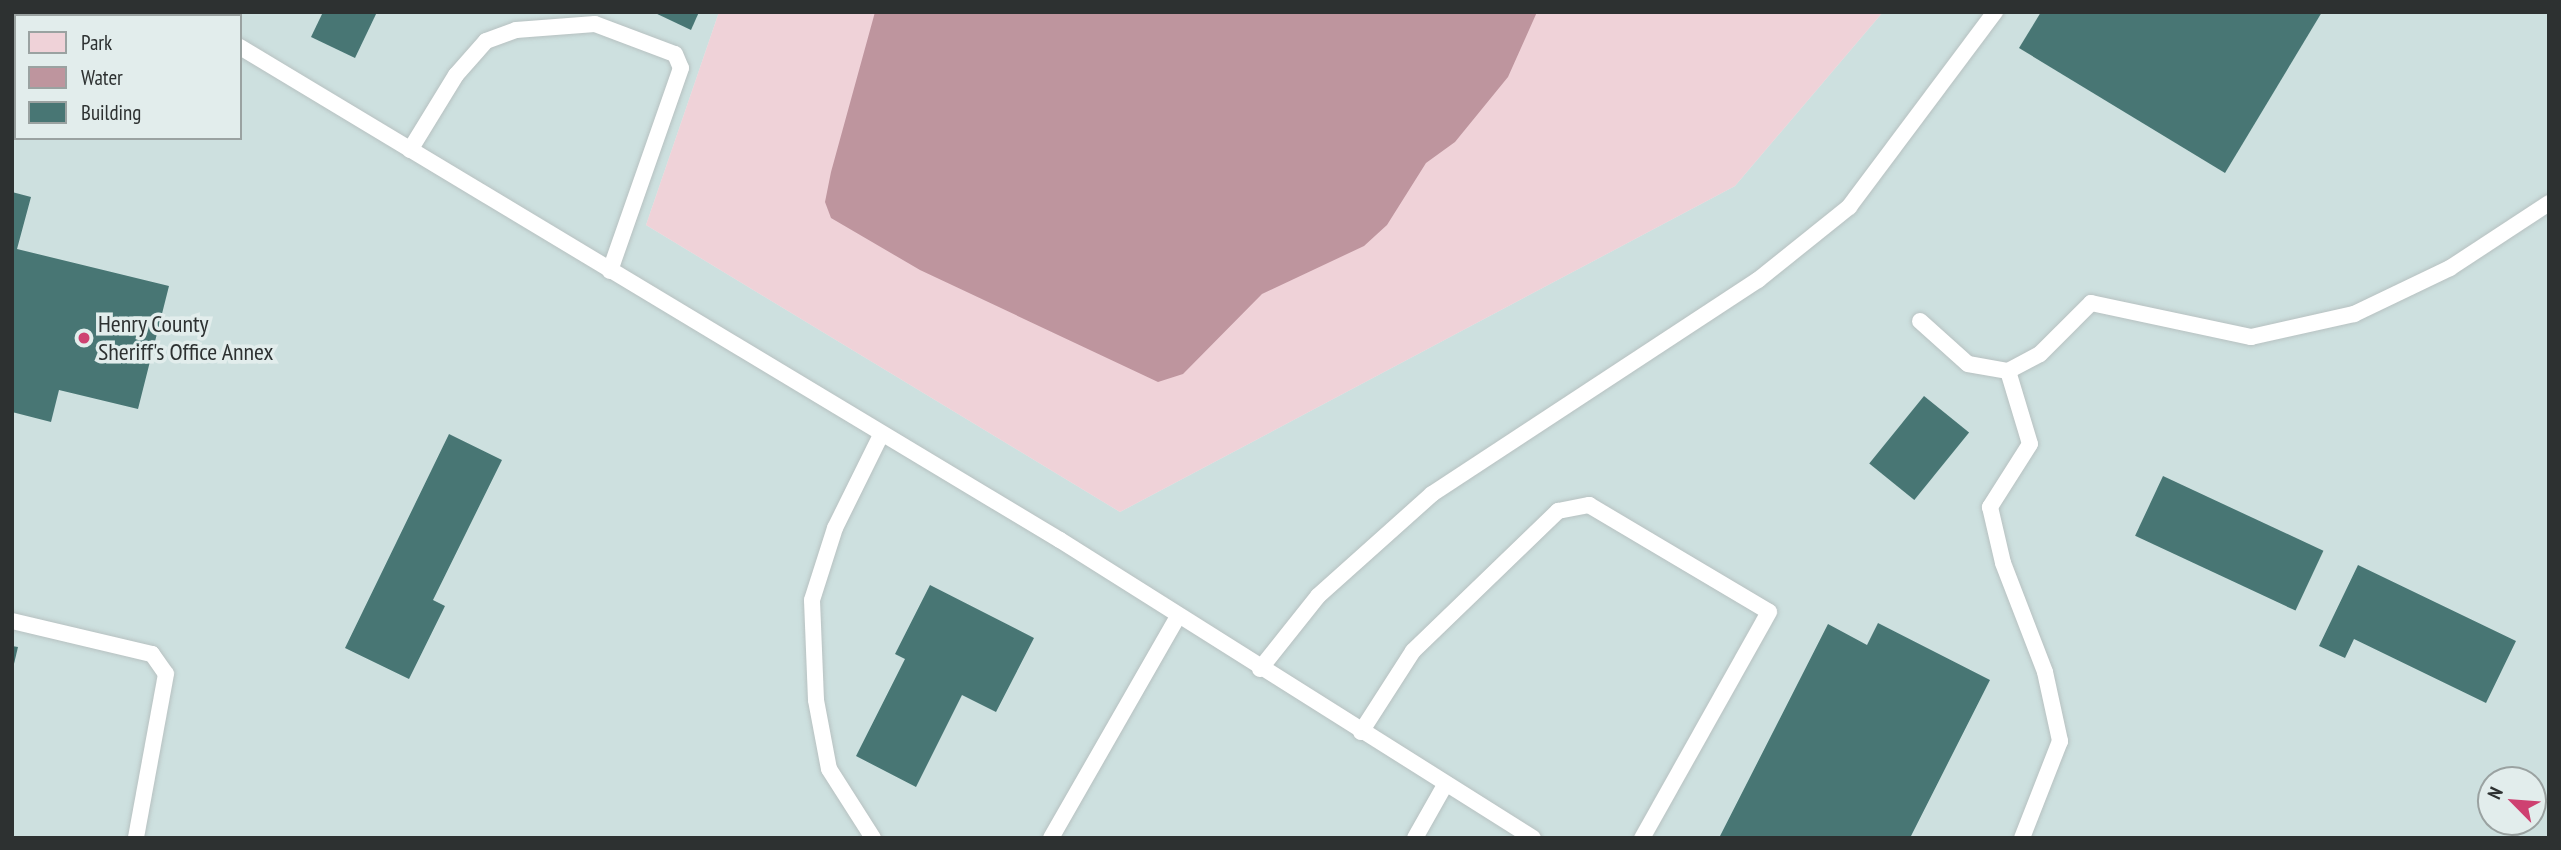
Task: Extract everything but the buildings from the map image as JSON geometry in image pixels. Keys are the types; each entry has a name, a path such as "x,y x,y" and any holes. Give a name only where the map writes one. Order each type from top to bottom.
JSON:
{"lane":[{"path":"1260,669 1318,596 1432,494 1758,280 1849,206 1995,12"},
{"path":"410,150 456,75 486,41 561,22 595,24 675,54 681,68 610,271"},
{"path":"242,48 1178,616 1533,838"},
{"path":"1920,321 1968,364 2008,371 2040,354 2091,303 2251,337 2354,314 2451,268 2549,202"},
{"path":"2008,371 2030,444 1990,507 2060,741 2022,838"},
{"path":"873,838 829,769 816,700 812,600 835,528 881,435"},
{"path":"1361,732 1413,651 1558,511 1590,505 1769,612 1642,838"},
{"path":"1051,838 1178,616"},
{"path":"12,621 152,654 166,674 136,838"},
{"path":"1415,838 1445,785"}],"shaded area":[{"path":"12,12 719,12 646,225 1120,512 1735,186 1883,12 2549,12 2549,838 12,838"}],"green space":[{"path":"719,12 1883,12 1735,186 1120,512 646,225"}],"water":[{"path":"875,12 1537,12 1508,77 1455,142 1426,163 1387,225 1364,246 1262,294 1183,374 1158,382 920,270 831,218 825,202 831,172"}],"place":[{"name":"Henry County Sheriff's Office Annex","path":"84,338"}]}
